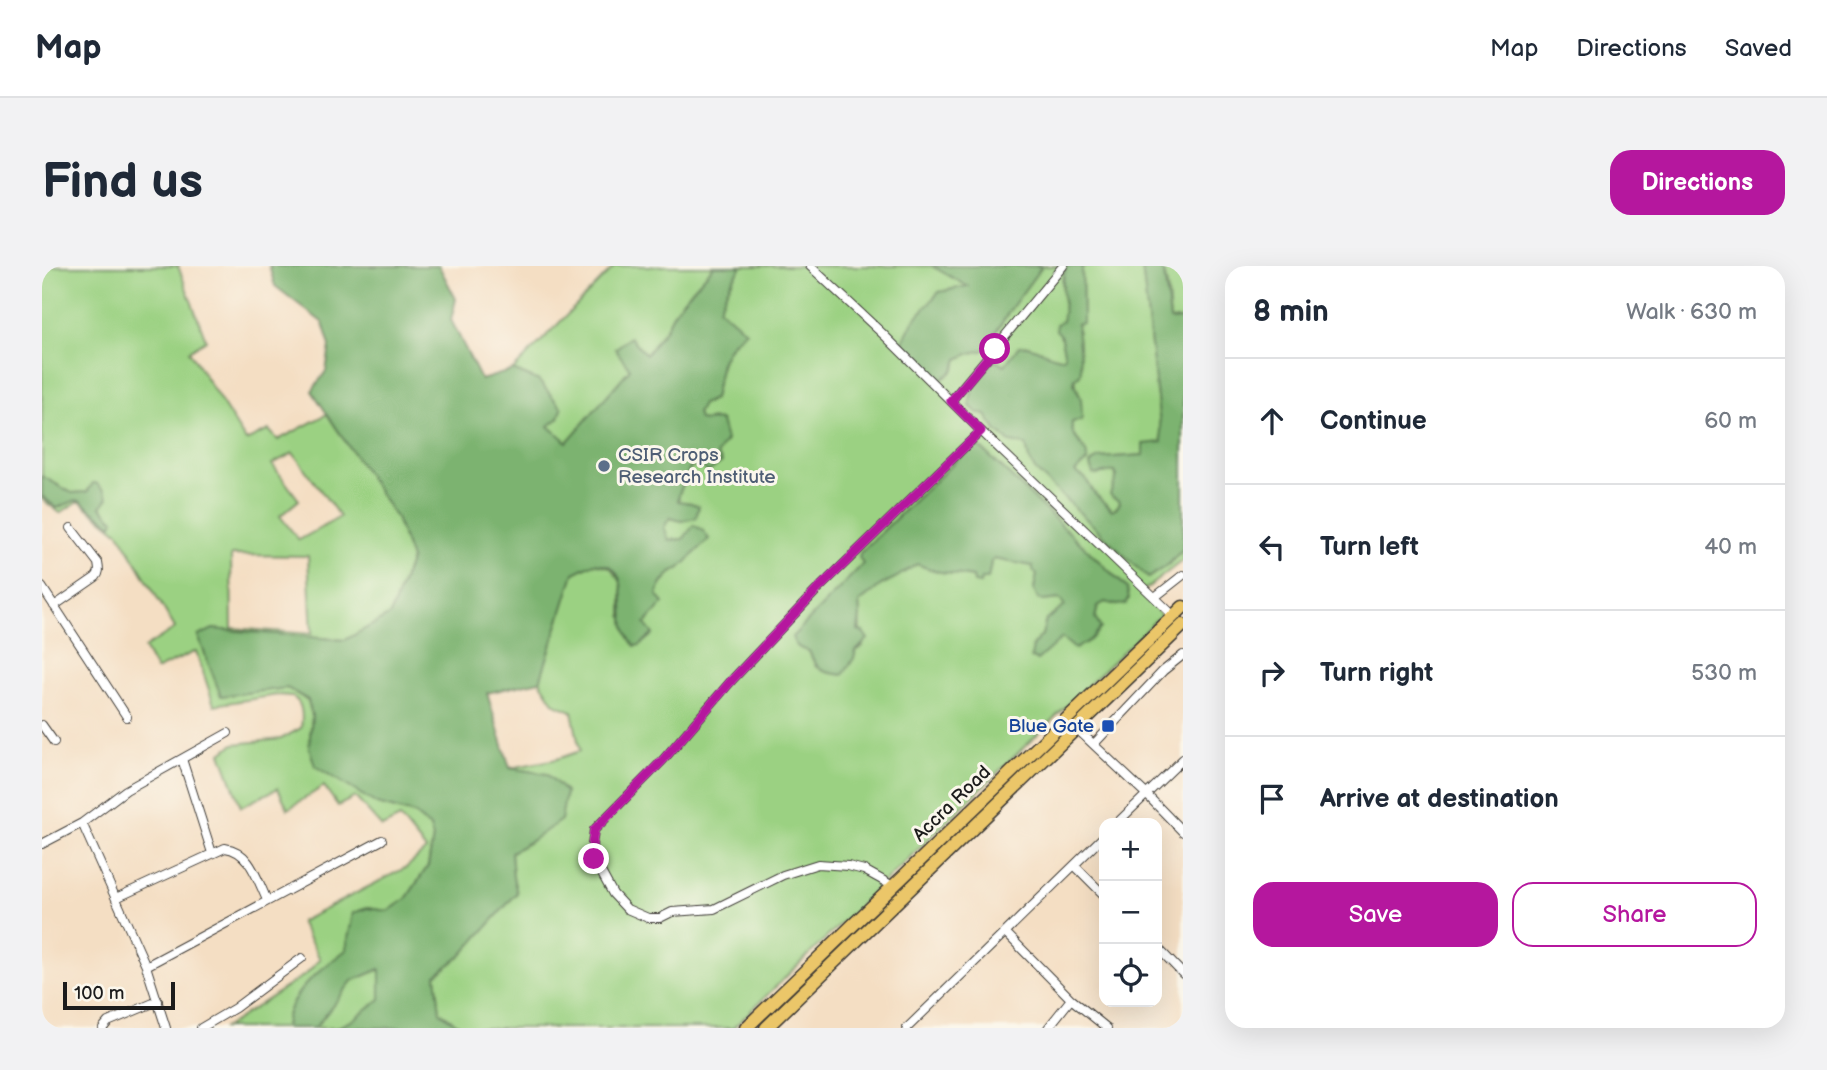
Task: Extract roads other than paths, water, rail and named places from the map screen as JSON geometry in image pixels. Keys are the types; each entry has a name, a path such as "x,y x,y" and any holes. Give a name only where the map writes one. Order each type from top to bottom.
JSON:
{"highway":[{"name":"Accra Road","path":"746,1028 1180,616"},
{"name":"Accra Road","path":"766,1028 1076,728 1180,616"}],"street":[{"path":"810,266 1155,597 1180,616"},
{"path":"951,401 1063,266"},
{"path":"893,886 864,870 818,864 783,875 715,909 672,912 660,918 648,918 627,909 613,894 594,859 594,830 663,760 816,591 981,431"},
{"path":"54,606 99,574 97,563 71,528"},
{"path":"1155,597 1183,575"},
{"path":"42,587 127,717"},
{"path":"1094,744 1163,671 1183,654"},
{"path":"42,725 54,742"},
{"path":"1076,728 1183,832"},
{"path":"42,844 82,823 114,797 228,733"},
{"path":"1122,818 1183,759"},
{"path":"182,760 212,853"},
{"path":"82,823 146,965 166,1028"},
{"path":"146,965 382,840"},
{"path":"907,1028 1099,841"},
{"path":"116,898 225,848 234,850 247,859 267,900"},
{"path":"1075,866 1099,890"},
{"path":"1006,933 1071,999 1107,1028"},
{"path":"1162,952 1183,974"},
{"path":"201,1028 235,1008 302,958"},
{"path":"1048,1028 1071,999"},
{"path":"103,1028 108,1022 158,1000"}],"place":[{"name":"CSIR Crops Research Institute","path":"604,466"},
{"name":"Blue Gate","path":"1108,726"}]}
